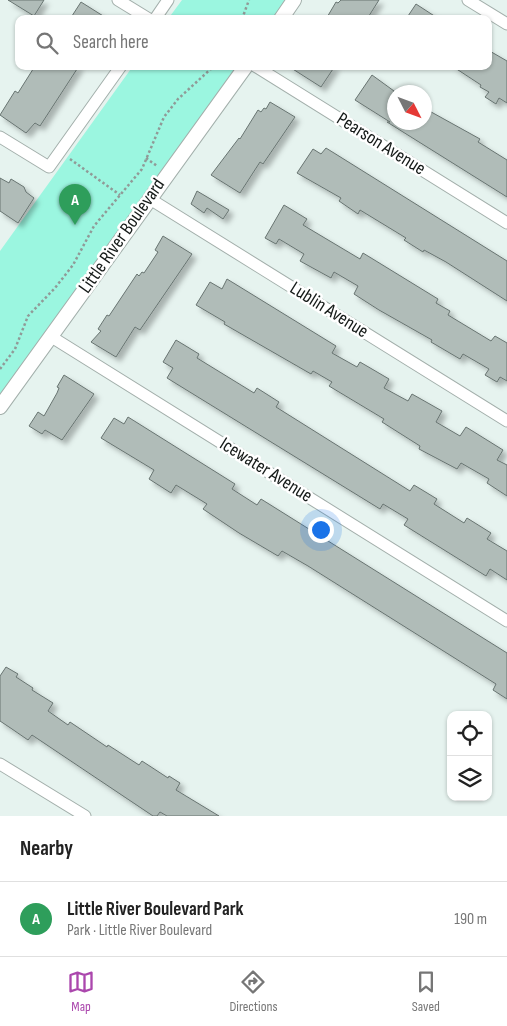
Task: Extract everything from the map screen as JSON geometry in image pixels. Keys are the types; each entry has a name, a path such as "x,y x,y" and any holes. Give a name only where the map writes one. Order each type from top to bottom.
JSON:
{"street":[{"path":"118,0 142,15"},
{"path":"158,15 168,0"},
{"path":"284,15 294,0"},
{"path":"468,0 507,24"},
{"path":"0,137 49,167 118,70"},
{"name":"Little River Boulevard","path":"0,407 243,70"},
{"name":"Pearson Avenue","path":"261,70 507,223"},
{"name":"Lublin Avenue","path":"150,199 507,421"},
{"name":"Icewater Avenue","path":"50,336 507,621"},
{"path":"0,764 84,816"}],"path":[{"path":"243,15 249,0"},
{"path":"0,369 15,349 28,316 55,288 73,265 94,226 142,169 169,111 178,99 210,70"},
{"path":"69,158 120,195"}],"green space":[{"path":"182,0 294,0 284,15 171,15"},
{"path":"130,70 243,70 0,407 0,251"}],"building":[{"path":"8,0 44,0 35,15"},
{"path":"341,0 379,0 370,15 328,15 336,2 338,3"},
{"path":"81,2 102,15 73,15"},
{"path":"416,4 433,15 409,15"},
{"path":"492,52 507,61 507,103 499,98 496,104 485,97 489,92 480,87 481,85 458,70 492,70"},
{"path":"32,70 76,70 40,126 35,123 26,133 0,115 15,91 18,93"},
{"path":"294,70 332,70 321,87"},
{"path":"372,75 387,86 387,120 355,100"},
{"path":"270,102 295,117 263,164 260,162 240,193 211,175 240,139 258,110 261,112 264,108 266,109"},
{"path":"432,112 480,139 478,142 507,160 507,197 400,130 432,130"},
{"path":"326,148 507,261 507,301 446,262 424,250 423,252 404,240 406,238 360,210 358,214 339,201 341,198 297,173 313,149 321,154"},
{"path":"0,178 9,183 11,179 24,187 26,192 34,198 18,223 0,211"},
{"path":"197,191 229,210 223,219 207,208 204,213 191,204"},
{"path":"284,205 307,219 303,225 360,259 363,253 438,299 436,303 450,311 448,315 491,341 495,336 507,343 507,381 500,377 497,382 485,375 489,369 463,354 460,359 431,342 432,340 379,310 354,294 358,286 334,272 331,278 300,261 304,254 279,239 276,244 265,238"},
{"path":"163,236 192,254 140,330 135,327 116,357 91,342 101,331 98,329 137,274 139,276 142,272 144,273 158,252 155,250"},
{"path":"227,279 336,346 332,353 357,367 360,362 389,379 384,388 408,401 412,394 442,411 436,422 460,436 466,427 503,450 497,460 507,465 507,496 487,483 489,479 461,463 457,469 419,449 420,446 382,422 384,419 329,386 332,382 313,371 311,374 224,324 225,322 196,305 210,282 222,289"},
{"path":"176,340 199,354 197,358 254,393 257,388 279,402 276,407 410,491 414,485 437,499 434,504 464,523 467,518 491,533 487,539 507,551 507,580 490,569 486,576 404,525 408,519 383,504 380,509 167,378 173,368 163,362"},
{"path":"64,375 94,394 62,440 45,430 42,434 29,426 38,412 44,416 57,393 59,388 57,387"},
{"path":"128,417 235,484 232,489 257,505 261,499 507,653 507,699 493,690 496,684 308,566 282,551 278,556 239,533 203,509 207,504 176,485 171,493 149,479 154,470 101,438 114,418 124,424"},
{"path":"6,667 18,674 16,677 33,688 32,690 53,703 48,711 68,725 70,722 107,747 108,745 139,765 142,761 168,778 169,776 180,783 176,790 219,816 167,816 160,812 157,816 153,816 32,735 28,740 0,721 0,676"}],"place":[{"name":"Little River Boulevard Park","path":"75,225"}]}
